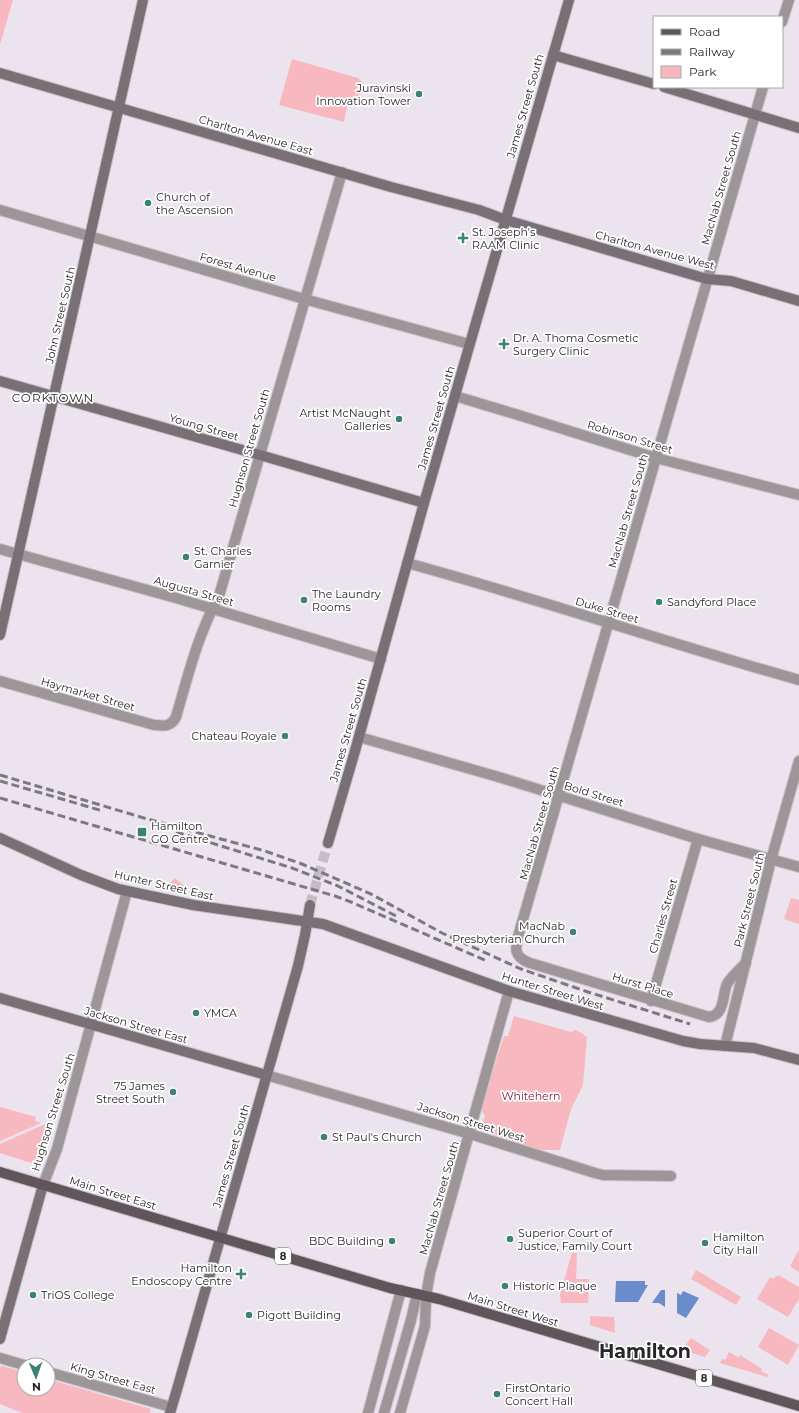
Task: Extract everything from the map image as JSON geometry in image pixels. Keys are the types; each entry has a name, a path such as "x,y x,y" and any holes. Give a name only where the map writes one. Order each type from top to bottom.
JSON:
{"main road":[{"name":"John Street South","path":"0,635 143,0"},
{"name":"James Street South","path":"328,843 569,0"},
{"path":"553,55 653,84"},
{"name":"Charlton Avenue East","path":"0,73 118,108 479,210 506,220"},
{"path":"667,88 799,128"},
{"name":"Charlton Avenue West","path":"506,220 707,279 731,281 799,301"},
{"name":"Young Street","path":"0,381 260,455 424,504"},
{"name":"Hunter Street East","path":"0,838 81,876 127,891 192,905 307,922"},
{"name":"James Street South","path":"170,1410 298,966 310,905"},
{"name":"Hunter Street West","path":"307,922 332,927 509,991 683,1041 700,1044 754,1048 799,1060"},
{"name":"Jackson Street East","path":"0,998 266,1075"},
{"name":"Main Street East","path":"0,1172 220,1238"},
{"name":"Hughson Street South","path":"0,1339 43,1185"},
{"name":"Main Street West","path":"220,1238 401,1290 439,1298 799,1406"}],"street":[{"path":"783,19 789,0"},
{"name":"MacNab Street South","path":"516,942 762,88"},
{"name":"Hughson Street South","path":"169,725 176,717 198,644 212,609 219,596 342,172"},
{"name":"Forest Avenue","path":"0,210 304,299 470,344"},
{"name":"Robinson Street","path":"455,396 656,458 799,496"},
{"name":"Augusta Street","path":"0,549 381,659"},
{"name":"Duke Street","path":"408,563 799,680"},
{"name":"Haymarket Street","path":"0,681 154,725 169,725"},
{"name":"Bold Street","path":"359,737 799,868"},
{"name":"Park Street South","path":"725,1046 771,860 799,761"},
{"name":"Charles Street","path":"651,1000 698,839"},
{"name":"Hughson Street South","path":"43,1185 56,1148 127,891"},
{"name":"Hurst Place","path":"516,942 516,951 520,958 530,963 709,1018 714,1017 718,1013 721,1008 727,984 746,963"},
{"name":"MacNab Street South","path":"384,1413 411,1320 430,1273 509,991"},
{"name":"Jackson Street West","path":"266,1075 470,1134 598,1174 672,1176"},
{"path":"368,1413 401,1290"},
{"name":"MacNab Street South","path":"400,1413 425,1326 421,1295"},
{"path":"0,1358 16,1363"},
{"name":"King Street East","path":"56,1374 170,1410"}],"green space":[{"path":"0,0 13,0 0,44"},
{"path":"292,59 358,78 363,83 358,104 348,102 344,122 279,105"},
{"path":"175,878 187,888 168,885"},
{"path":"791,898 799,900 799,924 784,919"},
{"name":"Whitehern","path":"514,1016 571,1032 575,1030 587,1037 583,1085 571,1109 560,1150 540,1150 485,1131 485,1126 482,1125 485,1115 481,1110 483,1093 489,1083 504,1036 508,1036"},
{"path":"0,1107 36,1117 35,1121 41,1123 0,1141"},
{"path":"45,1124 49,1127 38,1163 34,1164 0,1153 0,1144"},
{"path":"799,1250 799,1272 790,1266"},
{"path":"572,1253 577,1253 576,1279 589,1279 588,1303 561,1303 560,1294"},
{"path":"696,1270 741,1297 736,1305 691,1279"},
{"path":"778,1275 799,1287 799,1299 788,1317 757,1299 770,1277 774,1279"},
{"path":"590,1316 614,1317 615,1333 590,1325"},
{"path":"769,1328 799,1345 788,1365 758,1347"},
{"path":"691,1338 710,1350 705,1357 682,1350"},
{"path":"729,1352 739,1358 740,1355 762,1369 761,1371 769,1375 767,1377 720,1363 722,1359 725,1360"},
{"path":"2,1366 16,1370 16,1397 56,1397 56,1381 151,1409 150,1413 22,1413 0,1404 0,1367"}],"water":[{"path":"616,1281 645,1281 645,1285 648,1285 638,1302 615,1302"},
{"path":"661,1290 665,1290 665,1307 659,1303 652,1303"},
{"path":"683,1291 699,1298 686,1318 677,1313 677,1293 681,1295"}],"tunnel":[{"path":"310,905 328,843"}],"railway":[{"path":"0,775 144,818 265,851 302,864 371,894 442,933 521,969 690,1024"},
{"path":"0,781 103,811"},
{"path":"0,798 335,896 487,961"},
{"path":"176,832 292,868 338,886 396,916"}],"place":[{"name":"Juravinski Innovation Tower","path":"419,94"},
{"name":"Church of the Ascension","path":"148,203"},
{"name":"St. Joseph's RAAM Clinic","path":"463,238"},
{"name":"Dr. A. Thoma Cosmetic Surgery Clinic","path":"504,344"},
{"name":"Artist McNaught Galleries","path":"399,419"},
{"name":"St. Charles Garnier","path":"186,557"},
{"name":"The Laundry Rooms","path":"304,600"},
{"name":"Sandyford Place","path":"659,602"},
{"name":"Chateau Royale","path":"285,736"},
{"name":"Hamilton GO Centre","path":"142,832"},
{"name":"MacNab Presbyterian Church","path":"573,932"},
{"name":"YMCA","path":"196,1013"},
{"name":"75 James Street South","path":"173,1092"},
{"name":"St Paul's Church","path":"324,1137"},
{"name":"Superior Court of Justice, Family Court","path":"510,1239"},
{"name":"BDC Building","path":"392,1241"},
{"name":"Hamilton City Hall","path":"705,1243"},
{"name":"Hamilton Endoscopy Centre","path":"241,1274"},
{"name":"Historic Plaque","path":"505,1286"},
{"name":"TriOS College","path":"33,1295"},
{"name":"Pigott Building","path":"249,1315"},
{"name":"FirstOntario Concert Hall","path":"497,1394"}],"district":[{"name":"CORKTOWN","path":"53,397"},
{"name":"Hamilton","path":"645,1351"}]}
